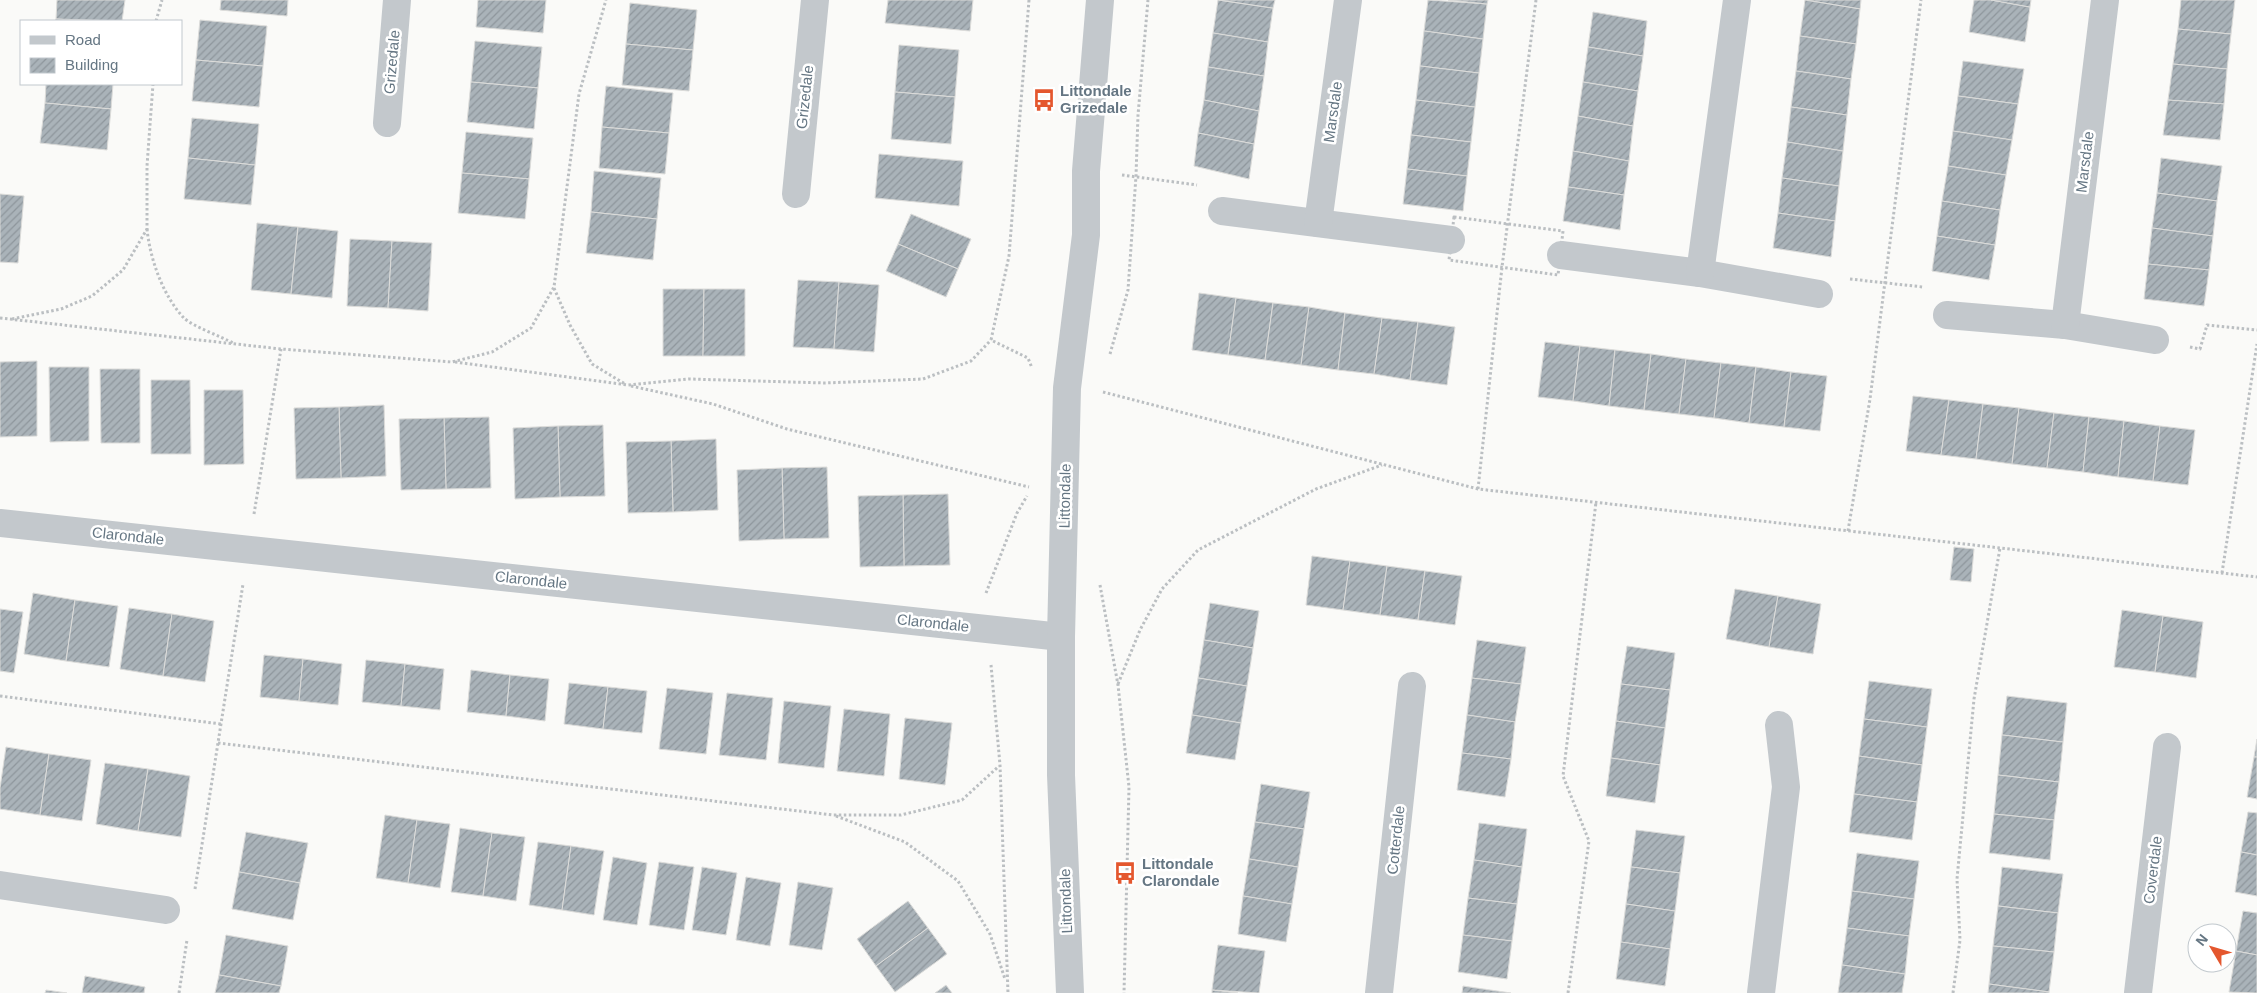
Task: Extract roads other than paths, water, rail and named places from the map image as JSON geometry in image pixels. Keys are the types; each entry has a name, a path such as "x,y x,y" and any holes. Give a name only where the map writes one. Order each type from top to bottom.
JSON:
{"street":[{"name":"Grizedale","path":"387,123 397,0"},
{"name":"Grizedale","path":"796,194 815,0"},
{"name":"Littondale","path":"1070,993 1062,775 1061,637 1067,388 1086,235 1086,171 1100,0"},
{"name":"Marsdale","path":"1318,223 1348,0"},
{"path":"1700,273 1737,0"},
{"name":"Marsdale","path":"2066,325 2105,0"},
{"path":"1222,211 1451,240"},
{"path":"1561,255 1700,273 1819,294"},
{"path":"1947,315 2066,325 2155,340"},
{"name":"Clarondale","path":"0,523 1061,637"},
{"name":"Cotterdale","path":"1379,993 1412,686"},
{"path":"1761,993 1786,787 1779,725"},
{"name":"Coverdale","path":"2138,993 2167,747"},
{"path":"0,886 166,910"}],"place":[{"name":"Littondale Grizedale","path":"1044,100"},
{"name":"Littondale Clarondale","path":"1125,873"}]}
